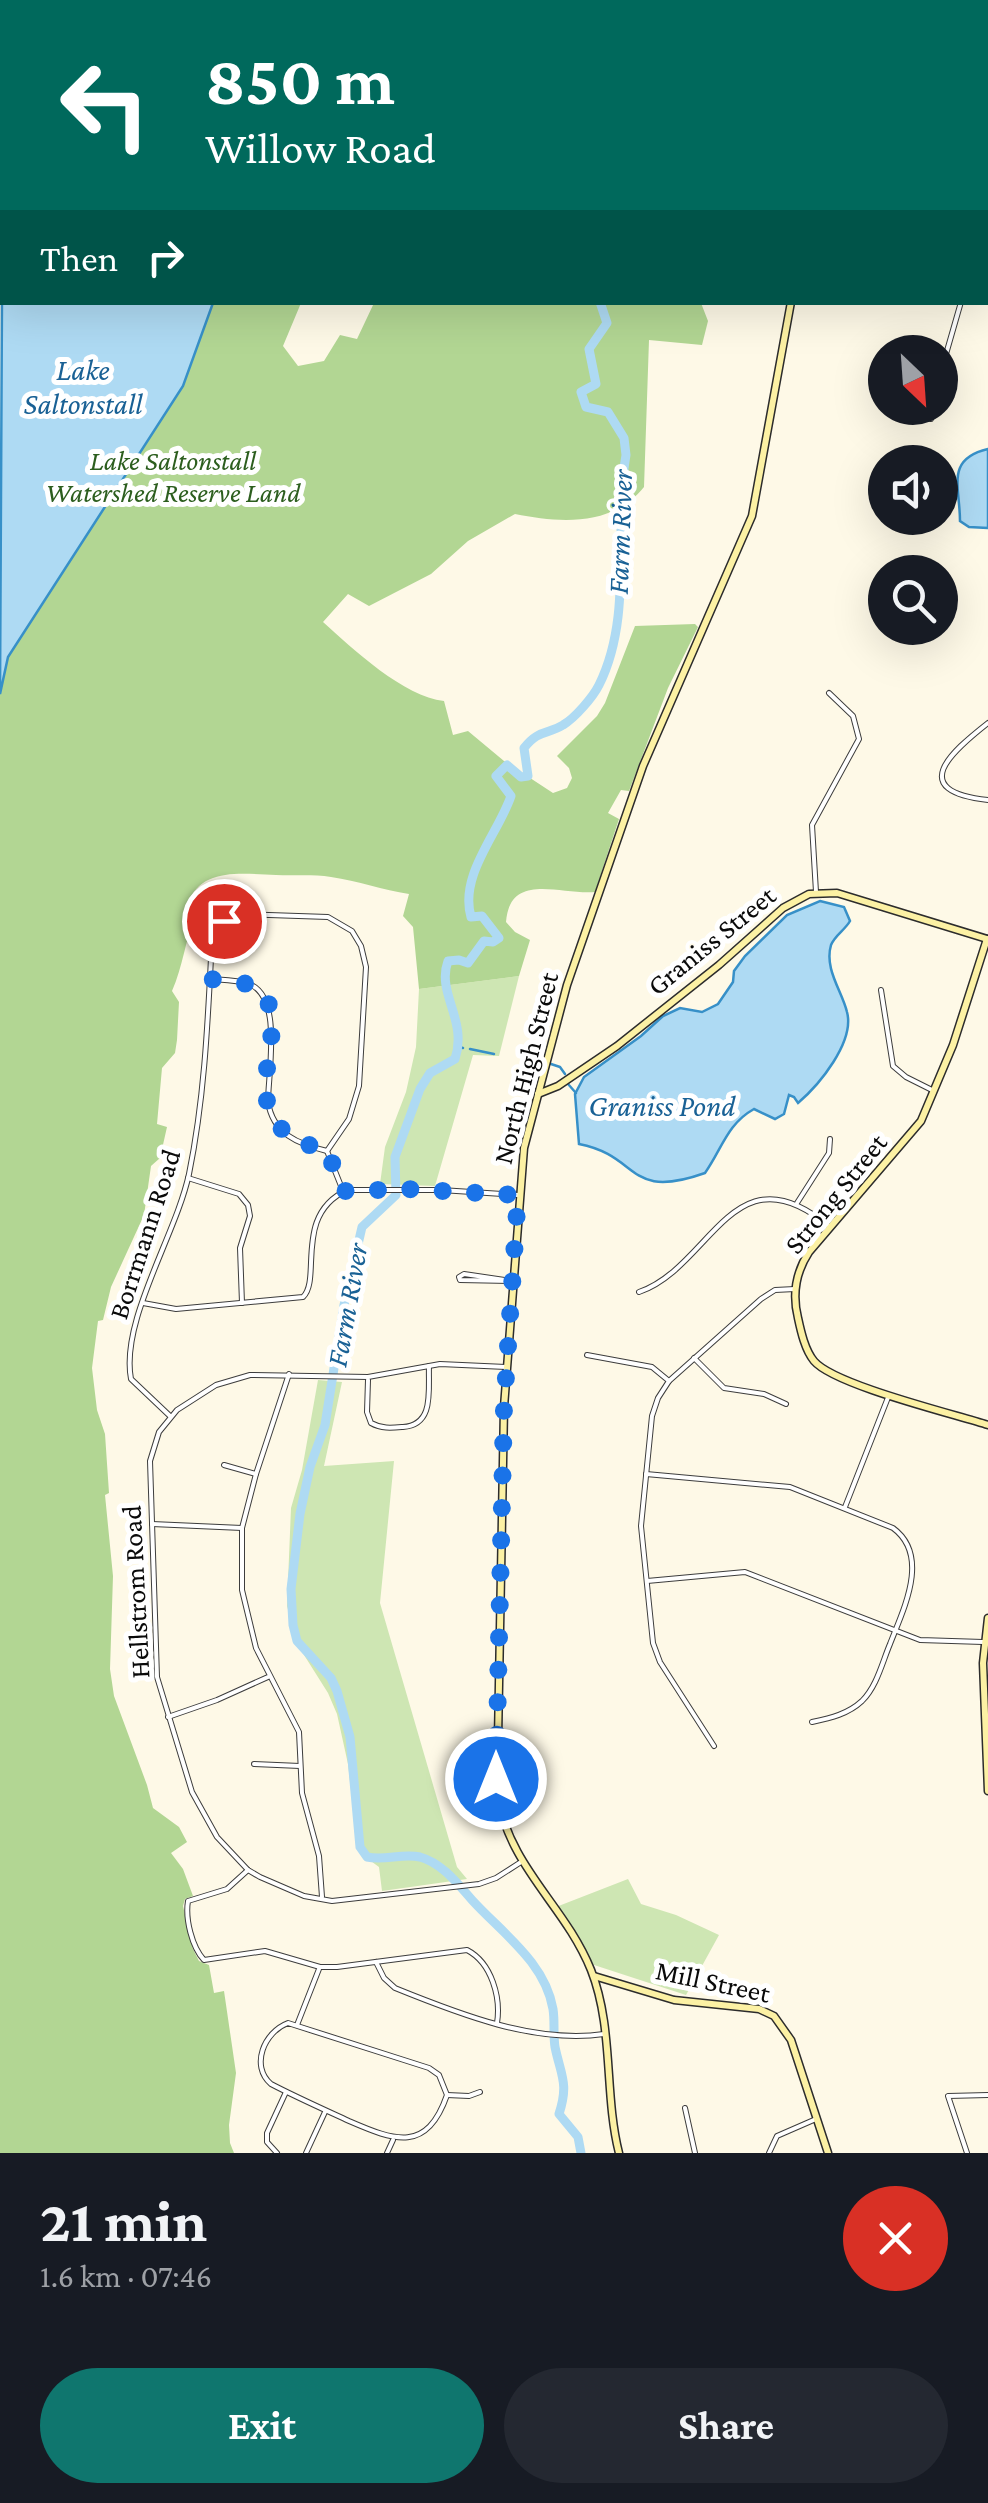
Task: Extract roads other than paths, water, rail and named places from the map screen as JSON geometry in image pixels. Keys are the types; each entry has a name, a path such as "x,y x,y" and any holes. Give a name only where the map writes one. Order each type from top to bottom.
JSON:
{"main road":[{"name":"North High Street","path":"619,2153 593,1976 576,1941 520,1862 502,1821 495,1766 506,1367 518,1195 524,1148 566,985 649,750 752,516 789,305"},
{"name":"Graniss Street","path":"538,1094 558,1086 607,1053 784,908 816,892 837,892 988,939"},
{"name":"Strong Street","path":"988,939 958,1032 914,1132 805,1258 795,1289 798,1320 814,1361 830,1372 889,1395 988,1424"},
{"path":"988,1618 984,1642 988,1791"},
{"name":"Mill Street","path":"593,1976 674,2000 768,2012 788,2033 828,2153"},
{"name":"Mill Street","path":"597,1989 614,1983"}],"street":[{"path":"952,335 960,305"},
{"path":"816,892 812,825 858,740 852,716 829,692"},
{"path":"988,723 949,755 943,770 945,782 954,792 988,800"},
{"name":"Borrmann Road","path":"170,1416 134,1384 130,1373 132,1336 188,1178 204,1086 214,933 220,924 238,914 328,916 344,924 357,938 366,967 358,1086 349,1118 327,1150"},
{"path":"210,979 247,984 264,996 270,1017 270,1115 291,1138 327,1150 343,1191"},
{"path":"881,990 894,1066 906,1077 934,1090"},
{"path":"797,1203 829,1153 830,1139"},
{"path":"188,1178 229,1189 248,1205 250,1216 240,1248 242,1303"},
{"path":"143,1303 176,1309 298,1299 310,1288 312,1234 321,1216 343,1191 407,1189 518,1195"},
{"path":"640,1292 658,1283 738,1209 768,1200 797,1203 830,1226"},
{"path":"464,1274 511,1281 464,1281 458,1278 464,1274"},
{"path":"714,1746 656,1655 641,1526 652,1416 669,1381 694,1358 769,1293 795,1289"},
{"path":"587,1355 652,1368 669,1381"},
{"path":"694,1358 724,1388 764,1394 786,1404"},
{"path":"170,1416 216,1385 250,1374 368,1378 429,1366 506,1367"},
{"path":"368,1378 370,1423 386,1428 411,1426 426,1416 429,1366"},
{"path":"289,1374 242,1528 242,1590 246,1614 268,1677 299,1732 304,1809 319,1856 322,1898"},
{"path":"844,1508 889,1395"},
{"name":"Hellstrom Road","path":"170,1416 152,1452 155,1661 168,1716 198,1805 218,1837 248,1870 284,1888 347,1901 472,1885 496,1878 520,1862"},
{"path":"224,1464 256,1474"},
{"path":"646,1474 790,1487 894,1528 909,1546 910,1590 866,1696 842,1714 812,1722"},
{"path":"152,1524 242,1528"},
{"path":"647,1581 744,1572 928,1642 984,1642"},
{"path":"168,1716 268,1677"},
{"path":"254,1764 300,1766"},
{"path":"248,1870 226,1889 188,1901 193,1938 204,1960 265,1951 320,1967 452,1950 471,1952 498,1994 497,2023"},
{"path":"376,1962 384,1978 396,1988 497,2023 545,2036 604,2034"},
{"path":"298,2025 320,1967"},
{"path":"298,2025 429,2068 440,2075 447,2095 442,2110 428,2130 406,2140 393,2140 286,2092 264,2078 260,2060 279,2026 298,2025"},
{"path":"277,2153 268,2142 267,2133 286,2092"},
{"path":"447,2095 480,2092"},
{"path":"967,2153 948,2096 988,2095"},
{"path":"685,2108 696,2153"},
{"path":"306,2153 326,2111"},
{"path":"769,2153 778,2136 816,2118"},
{"path":"387,2153 393,2140"}],"water":[{"name":"Lake Saltonstall","path":"2,305 212,305 183,386 8,657 0,694"},
{"path":"988,449 988,528 969,527 960,521 958,476 965,460"},
{"name":"Graniss Pond","path":"820,901 844,907 850,921 833,941 829,954 848,1024 841,1049 806,1095 798,1103 789,1095 784,1114 775,1119 754,1109 745,1115 731,1130 705,1173 679,1180 647,1179 599,1150 579,1144 575,1094 584,1077 663,1016 680,1008 702,1012 718,1004 745,956 787,915"}],"waterway":[{"name":"Farm River","path":"581,2153 578,2137 559,2114 564,2087 555,2047 553,2009 532,1963 435,1864 413,1856 367,1857 360,1847 350,1737 331,1678 297,1641 291,1589 300,1514 310,1467 325,1425 344,1305 362,1227 396,1195 395,1157 420,1089 430,1073 455,1059 458,1032 446,984 448,961 468,963 484,941 499,938 482,916 471,917 469,901 475,870 511,796 496,776 507,765 521,777 528,776 524,748 578,712 596,690 610,658 619,601 626,455 624,438 608,412 586,407 581,392 596,384 589,349 607,323 601,305"},
{"name":"Farm River","path":"459,1047 463,1048"},
{"path":"470,1049 494,1054"},
{"path":"551,1064 565,1074"},
{"path":"568,1084 576,1093"}],"park label":[{"name":"Lake Saltonstall Watershed Reserve Land","path":"173,476"}]}
